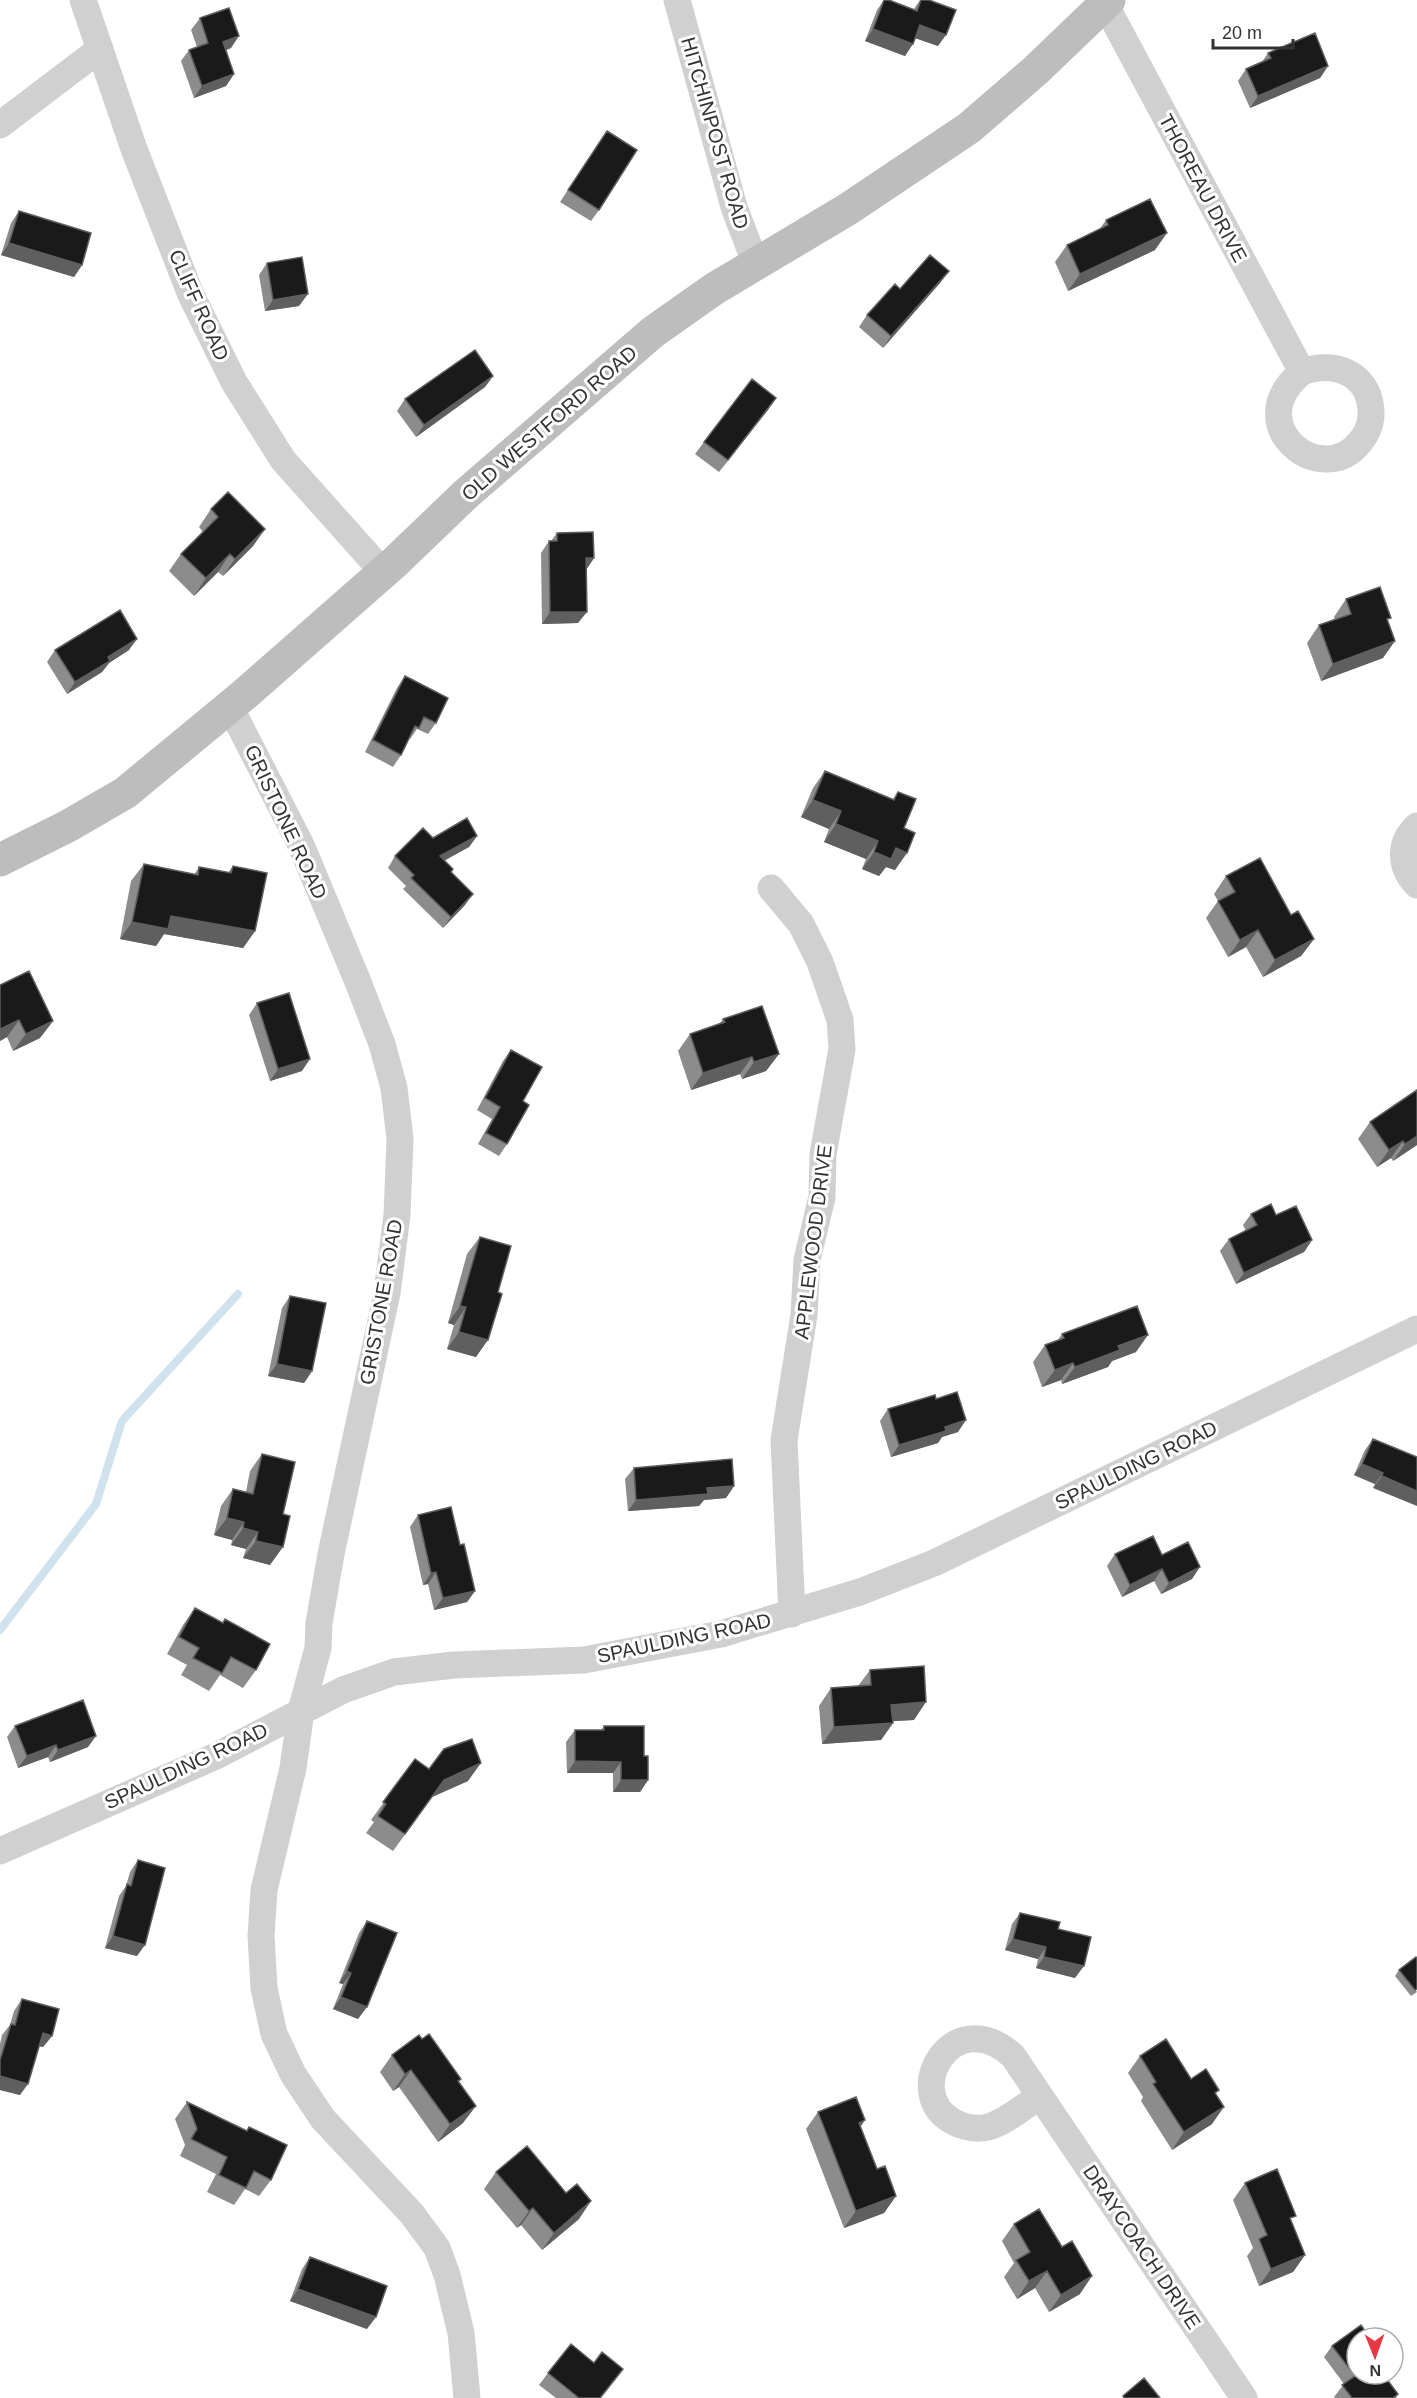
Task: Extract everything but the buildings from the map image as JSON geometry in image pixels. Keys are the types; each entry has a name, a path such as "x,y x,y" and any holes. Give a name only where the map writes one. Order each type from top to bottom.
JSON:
{"main road":[{"name":"OLD WESTFORD ROAD","path":"0,860 68,826 125,793 230,707 383,572 466,494 653,332 714,289 848,208 969,128 1036,70 1107,2"}],"street":[{"name":"CLIFF ROAD","path":"83,0 134,149 191,295 234,382 283,460 383,572"},
{"name":"HITCHINPOST ROAD","path":"677,0 734,207 756,265"},
{"name":"THOREAU DRIVE","path":"1107,2 1302,372"},
{"path":"0,125 100,49"},
{"name":"GRISTONE ROAD","path":"230,707 301,845 358,982 382,1044 394,1088 400,1139 397,1215 387,1293 331,1554 319,1623 318,1648 301,1711 293,1768 264,1890 261,1936 264,1988 274,2034 293,2074 323,2118 412,2214 437,2248 447,2275 461,2332 467,2398"},
{"path":"1417,826 1405,842 1403,854 1405,867 1417,885"},
{"name":"APPLEWOOD DRIVE","path":"771,888 801,924 820,962 840,1020 842,1049 835,1098 823,1154 822,1197 807,1260 804,1315 784,1440 792,1614"},
{"name":"SPAULDING ROAD","path":"0,1851 216,1756 343,1690 394,1672 454,1665 584,1660 721,1634 860,1592 934,1563 1417,1329"},
{"name":"DRAYCOACH DRIVE","path":"1040,2096 1244,2398"}],"waterway":[{"path":"0,1630 96,1504 122,1421 238,1294"}]}
